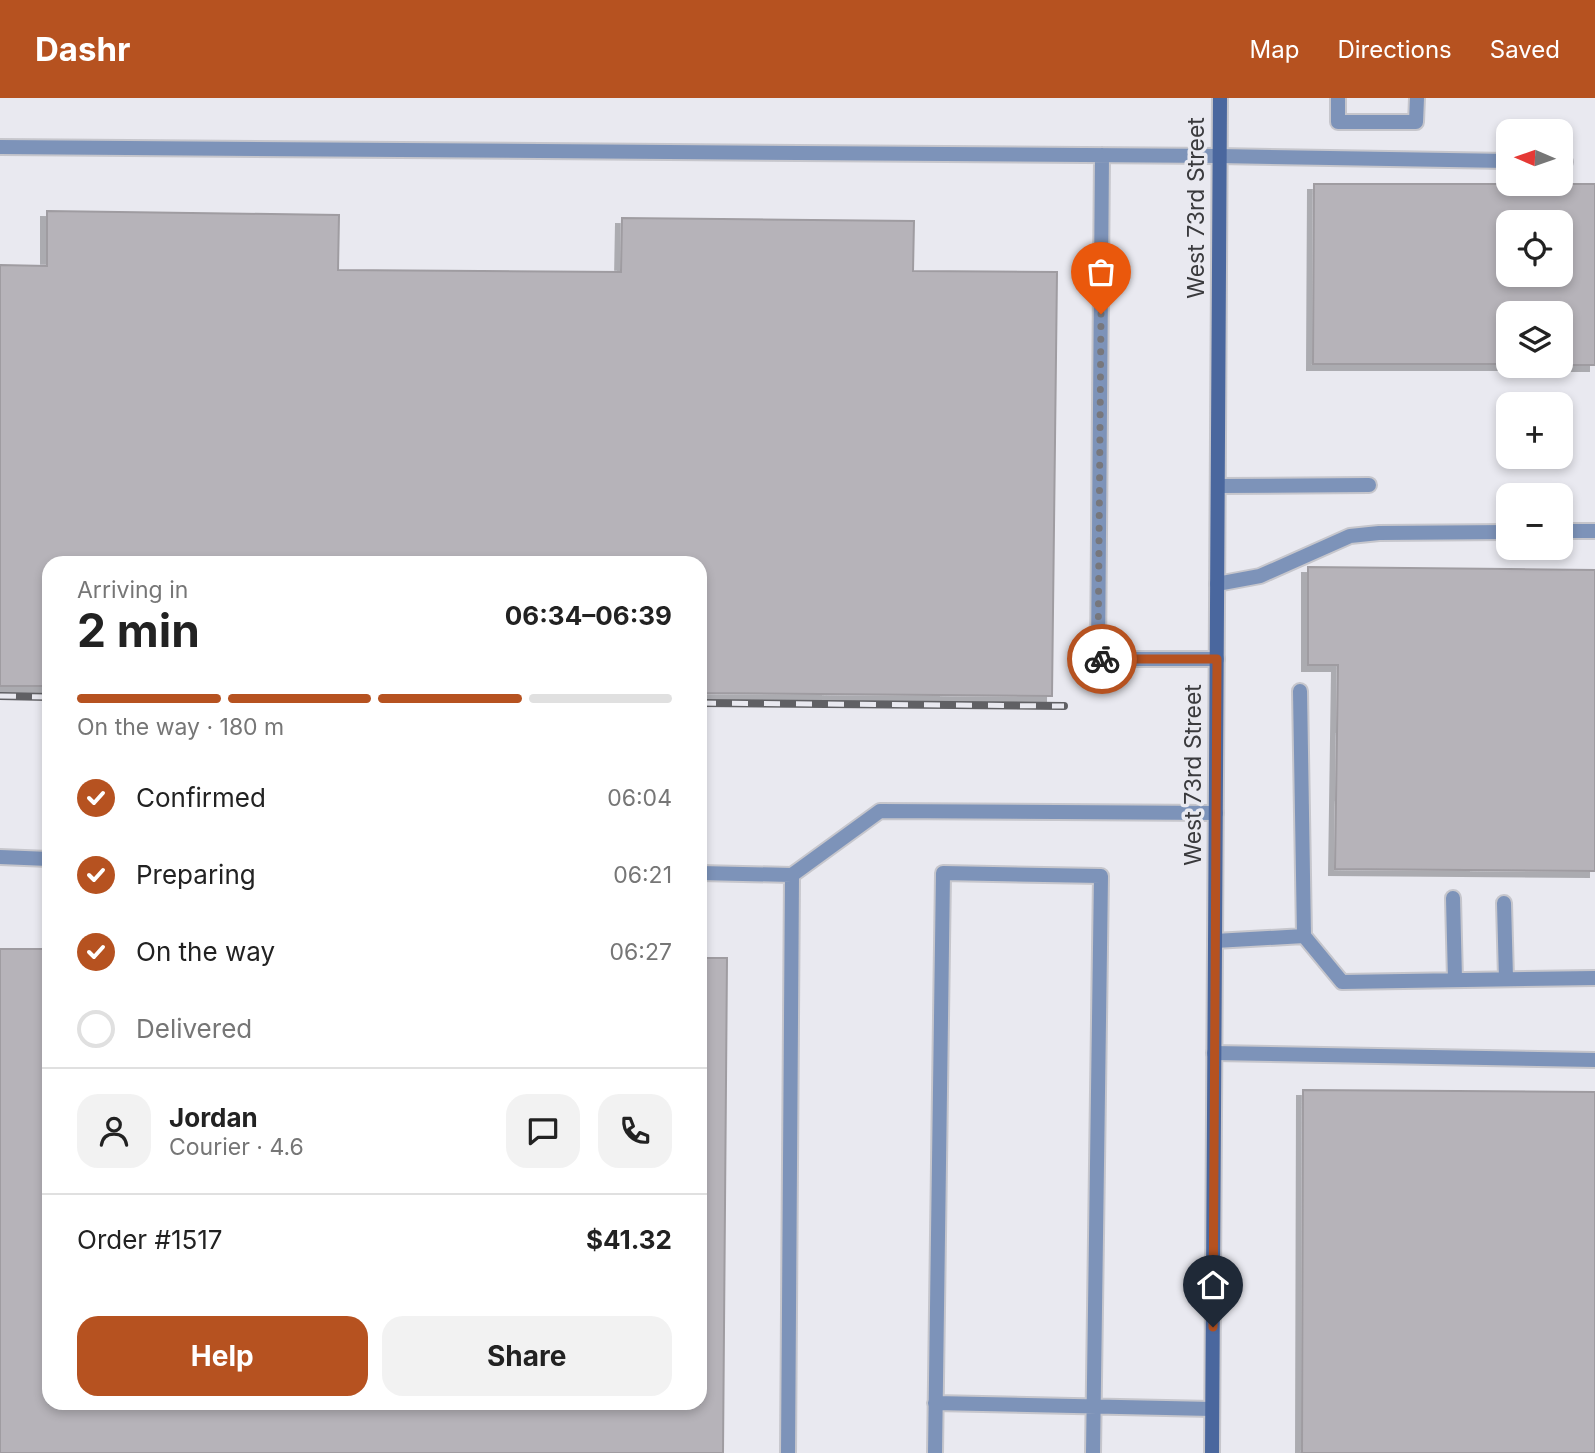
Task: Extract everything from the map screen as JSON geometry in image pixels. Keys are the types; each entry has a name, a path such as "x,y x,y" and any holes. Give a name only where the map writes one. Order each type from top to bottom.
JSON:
{"street":[{"name":"West 73rd Street","path":"1212,1453 1220,98"}],"lane":[{"path":"1338,98 1338,122 1416,122 1417,98"},
{"path":"0,147 1219,156 1496,161"},
{"path":"1102,155 1098,659 1217,659"},
{"path":"1218,486 1369,485"},
{"path":"1573,531 1595,531"},
{"path":"1217,584 1260,576 1350,536 1379,533 1496,532"},
{"path":"1300,691 1304,936 1342,982 1595,978"},
{"path":"707,873 792,875 880,811 1216,813"},
{"path":"0,857 42,859"},
{"path":"935,1453 943,873 1029,873 1101,876 1093,1453"},
{"path":"788,1453 792,875"},
{"path":"1453,898 1455,980"},
{"path":"1504,903 1506,979"},
{"path":"1215,941 1304,936"},
{"path":"1214,1053 1595,1060"},
{"path":"935,1403 1212,1409"}],"building":[{"path":"1314,184 1496,184 1496,196 1573,196 1573,184 1595,184 1595,365 1573,365 1573,301 1496,301 1496,364 1313,364"},
{"path":"47,211 339,215 338,270 621,272 622,218 914,221 913,271 1057,272 1052,696 707,693 707,556 42,556 42,686 0,686 0,265 47,266"},
{"path":"1308,567 1595,570 1595,871 1335,869 1338,665 1308,665"},
{"path":"0,949 42,949 42,1410 707,1410 707,958 727,958 723,1453 0,1453"},
{"path":"1303,1090 1595,1092 1595,1453 1302,1453"}],"railway":[{"path":"0,696 42,697"},
{"path":"707,703 1064,706"}],"way so far":[{"path":"1101,314 1098,659 1102,659"}],"route":[{"path":"1102,659 1217,659 1213,1327"}]}
